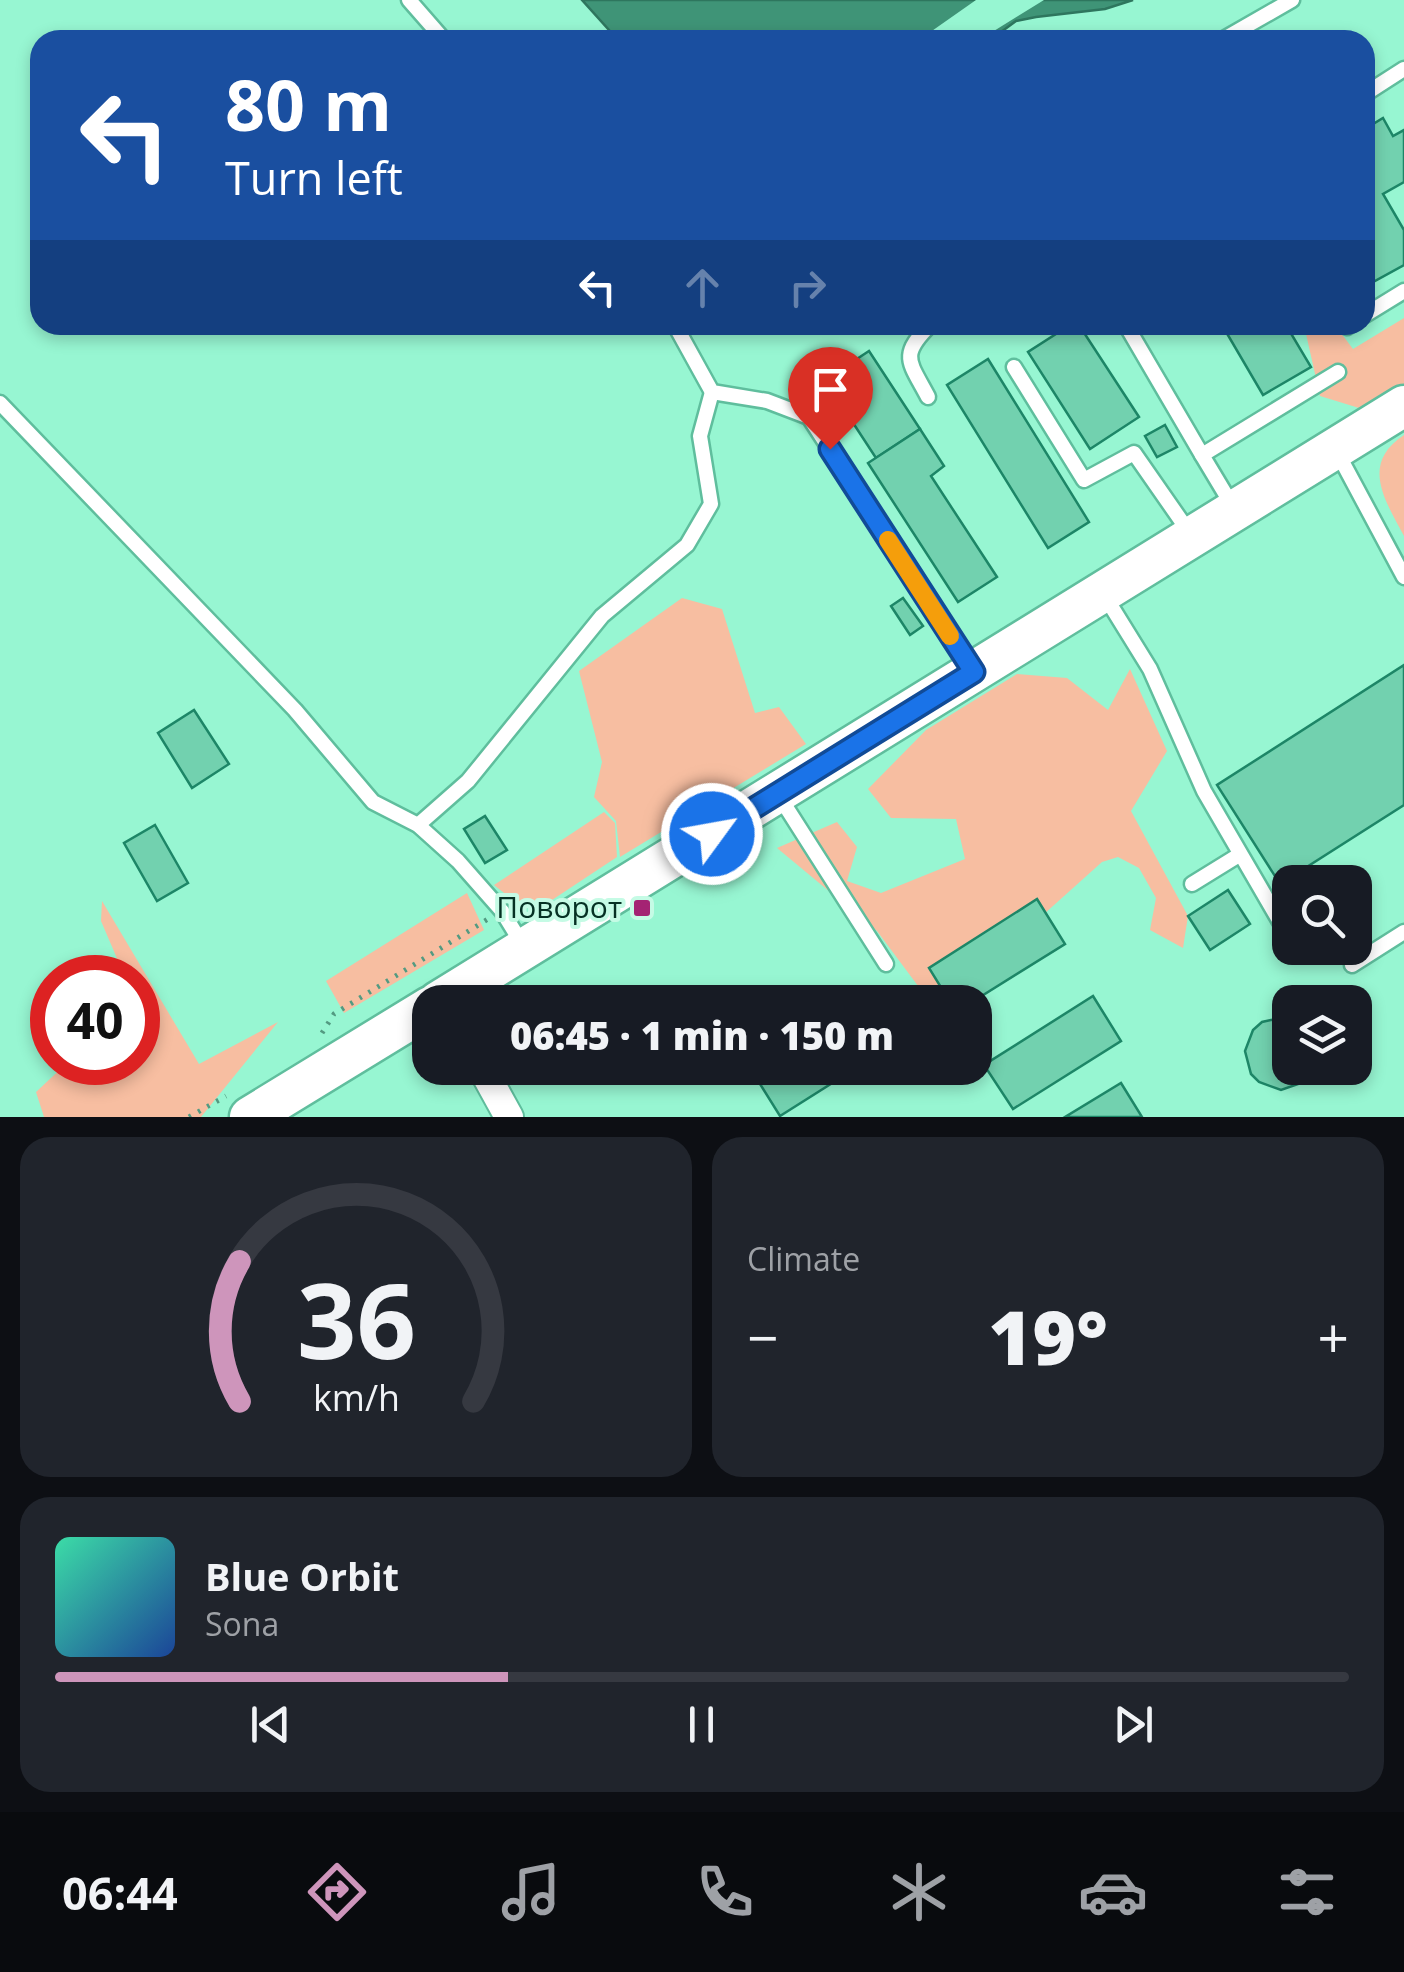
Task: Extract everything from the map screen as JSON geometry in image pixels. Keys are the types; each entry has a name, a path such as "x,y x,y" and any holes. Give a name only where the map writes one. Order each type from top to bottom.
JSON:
{"street":[{"path":"468,985 1404,406"},
{"path":"250,1117 412,1019"},
{"path":"491,1085 509,1117"}],"lane":[{"path":"410,0 436,30"},
{"path":"1240,30 1292,0"},
{"path":"1375,88 1404,69"},
{"path":"1375,310 1404,291"},
{"path":"418,826 468,781 602,616 687,545 711,504 700,436 712,392 681,335"},
{"path":"920,335 911,345 908,360 928,397"},
{"path":"1132,335 1236,510"},
{"path":"1014,367 1084,480 1134,452 1192,537"},
{"path":"1202,456 1338,372"},
{"path":"712,392 767,402 809,417 974,672"},
{"path":"0,402 295,710 373,802 418,826 458,861 502,911 525,950"},
{"path":"1335,448 1404,577"},
{"path":"1102,592 1150,669 1204,791 1272,909"},
{"path":"777,793 886,964"},
{"path":"1192,884 1239,855"},
{"path":"1372,952 1404,932"}],"shaded area":[{"path":"582,0 1133,0 1105,9 1016,21 1004,30 609,30"},
{"path":"1404,318 1404,385 1372,412 1320,396 1306,335 1342,335 1353,349"},
{"path":"1404,435 1404,536 1384,496 1380,470 1391,446"},
{"path":"682,598 722,609 755,713 779,707 806,744 620,857 616,821 594,797 602,762 579,671"},
{"path":"1130,669 1167,751 1131,811 1188,916 1183,948 1150,930 1156,898 1139,868 1118,857 1102,862 1034,923 946,985 917,985 877,931 777,848 837,822 857,847 847,881 881,893 965,859 956,819 891,818 868,789 926,730 1017,674 1067,678 1108,710"},
{"path":"604,812 615,823 617,857 549,902 524,909 494,885"},
{"path":"467,893 484,930 344,1013 326,981"},
{"path":"102,901 134,955 116,955 101,921"},
{"path":"160,998 199,1064 278,1022 201,1117 44,1117 36,1092 43,1085 160,1085"}],"pier":[{"path":"976,0 1044,0 996,30 933,30"}],"building":[{"path":"1383,118 1393,136 1404,130 1404,182 1383,194 1404,230 1404,265 1375,281 1375,123"},
{"path":"1054,335 1086,335 1139,417 1090,449 1028,352"},
{"path":"1228,335 1292,335 1311,367 1263,395"},
{"path":"869,351 920,429 876,458 825,380"},
{"path":"988,359 1089,522 1048,548 947,385"},
{"path":"1165,425 1177,447 1157,457 1145,436"},
{"path":"920,429 944,466 931,476 997,577 958,602 868,463"},
{"path":"903,598 923,626 910,635 891,606"},
{"path":"1404,665 1404,805 1310,865 1272,865 1272,871 1217,785"},
{"path":"194,710 229,764 192,788 158,733"},
{"path":"485,816 507,850 485,863 464,829"},
{"path":"155,825 188,883 157,901 124,843"},
{"path":"1228,890 1250,924 1210,950 1188,916"},
{"path":"1037,899 1065,944 992,990 992,985 940,985 929,968"},
{"path":"1093,996 1121,1041 1013,1109 992,1077 992,1060"},
{"path":"1272,1020 1272,1085 1295,1085 1281,1090 1259,1082 1251,1074 1245,1051 1253,1030"},
{"path":"1121,1083 1142,1117 1065,1117"},
{"path":"761,1085 829,1085 780,1116"}],"slow traffic":[{"path":"888,540 950,636"}],"place":[{"name":"Поворот","path":"642,908"}],"route":[{"path":"712,834 974,672 830,449"}]}
